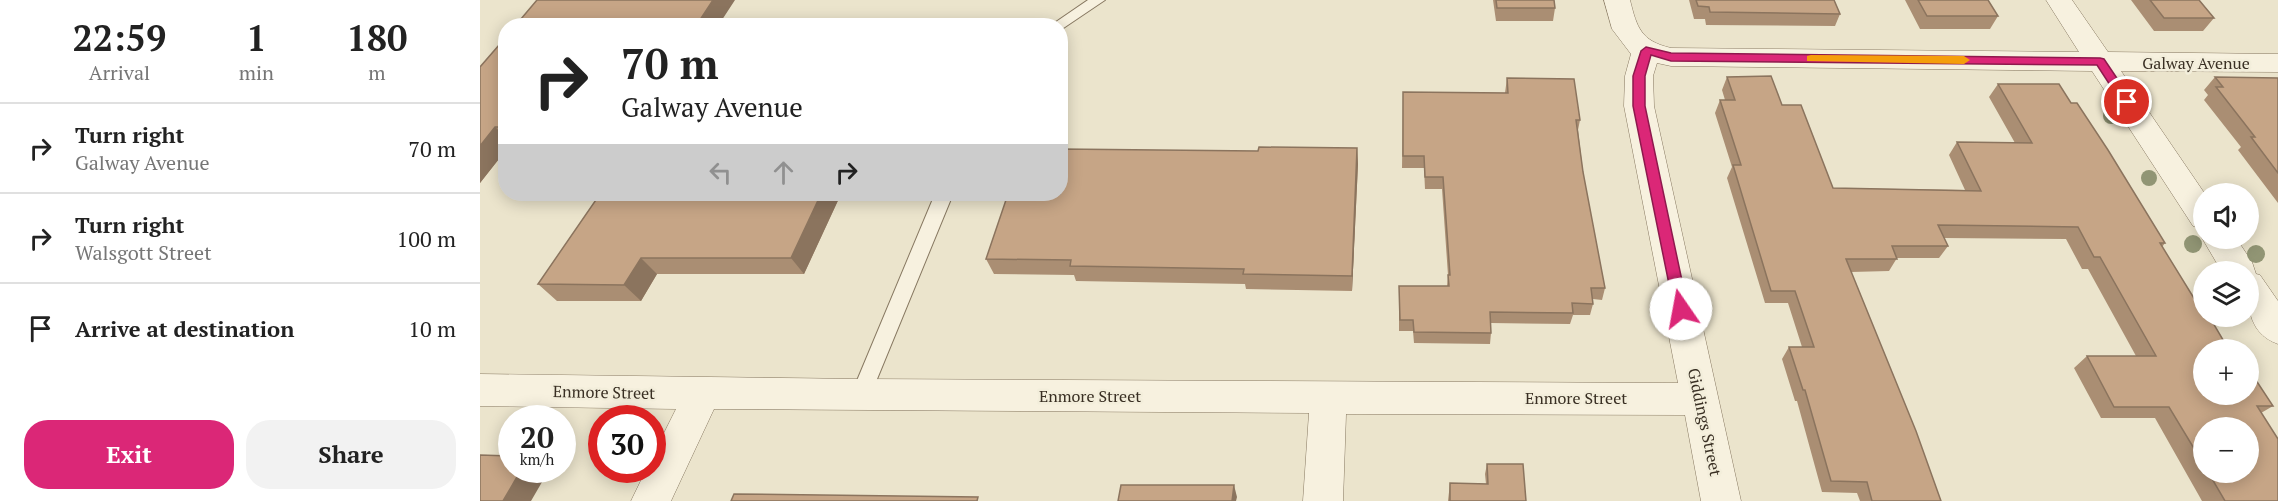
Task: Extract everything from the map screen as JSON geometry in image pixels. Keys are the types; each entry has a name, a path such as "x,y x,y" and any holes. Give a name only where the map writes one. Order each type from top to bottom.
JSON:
{"street":[{"path":"1617,0 1624,28 1632,41 1646,51"},
{"path":"2059,0 2193,201"},
{"name":"Galway Avenue","path":"1646,51 1671,57 2278,63"},
{"name":"Giddings Street","path":"1646,51 1639,76 1639,106 1721,501"},
{"path":"2259,301 2278,329"},
{"name":"Enmore Street","path":"480,390 861,395 1700,399"},
{"path":"651,501 703,393"},
{"path":"1323,501 1328,398"}],"lane":[{"path":"1068,19 1098,0"},
{"path":"861,395 941,201"}],"building":[{"path":"537,0 713,0 701,18 522,18"},
{"path":"1496,0 1554,0 1555,8 1497,8"},
{"path":"1696,0 1834,0 1840,14 1710,12 1709,7 1698,6"},
{"path":"1918,0 1988,0 1998,16 1927,16"},
{"path":"2150,0 2199,0 2214,18 2164,18"},
{"path":"498,46 498,127 495,127 480,146 480,67"},
{"path":"1771,76 1782,105 1801,105 1833,188 1981,191 1957,142 2032,143 1998,84 2059,84 2071,103 2077,103 2165,243 2160,243 2193,297 2193,327 2215,327 2223,339 2193,339 2193,405 2259,405 2259,385 2273,406 2257,406 2278,439 2278,501 2225,501 2214,483 2259,483 2259,417 2193,417 2193,447 2169,407 2114,407 2087,356 2156,356 2100,257 2094,257 2078,227 1938,225 1948,246 1892,246 1897,259 1846,259 1916,431 1941,501 1872,501 1867,482 1831,481 1805,390 1803,390 1789,347 1814,347 1795,291 1771,291 1733,165 1741,165 1720,100 1735,100 1727,77"},
{"path":"2215,77 2278,78 2278,173 2251,137 2255,137 2216,87 2223,87"},
{"path":"1507,78 1574,79 1580,120 1576,120 1583,172 1605,288 1591,288 1593,304 1572,303 1573,313 1490,312 1491,333 1414,332 1413,320 1400,320 1399,286 1449,286 1448,275 1450,275 1443,177 1425,177 1424,156 1403,156 1403,92 1508,93"},
{"path":"1259,147 1357,148 1352,276 1243,274 1244,269 1070,266 1071,260 986,259 1006,201 1068,201 1068,149 1258,151"},
{"path":"595,201 818,201 791,258 641,258 624,285 538,284"},
{"path":"480,455 498,456 498,483 513,483 503,501 480,501"},
{"path":"1487,464 1523,464 1526,501 1450,501 1450,483 1488,484"},
{"path":"1121,485 1234,485 1232,501 1118,501"},
{"path":"734,494 978,497 977,501 731,501"}],"slow traffic":[{"path":"1811,59 1964,60"}],"route":[{"path":"1681,309 1639,106 1639,76 1646,51 1671,57 2100,62 2127,102"}]}
